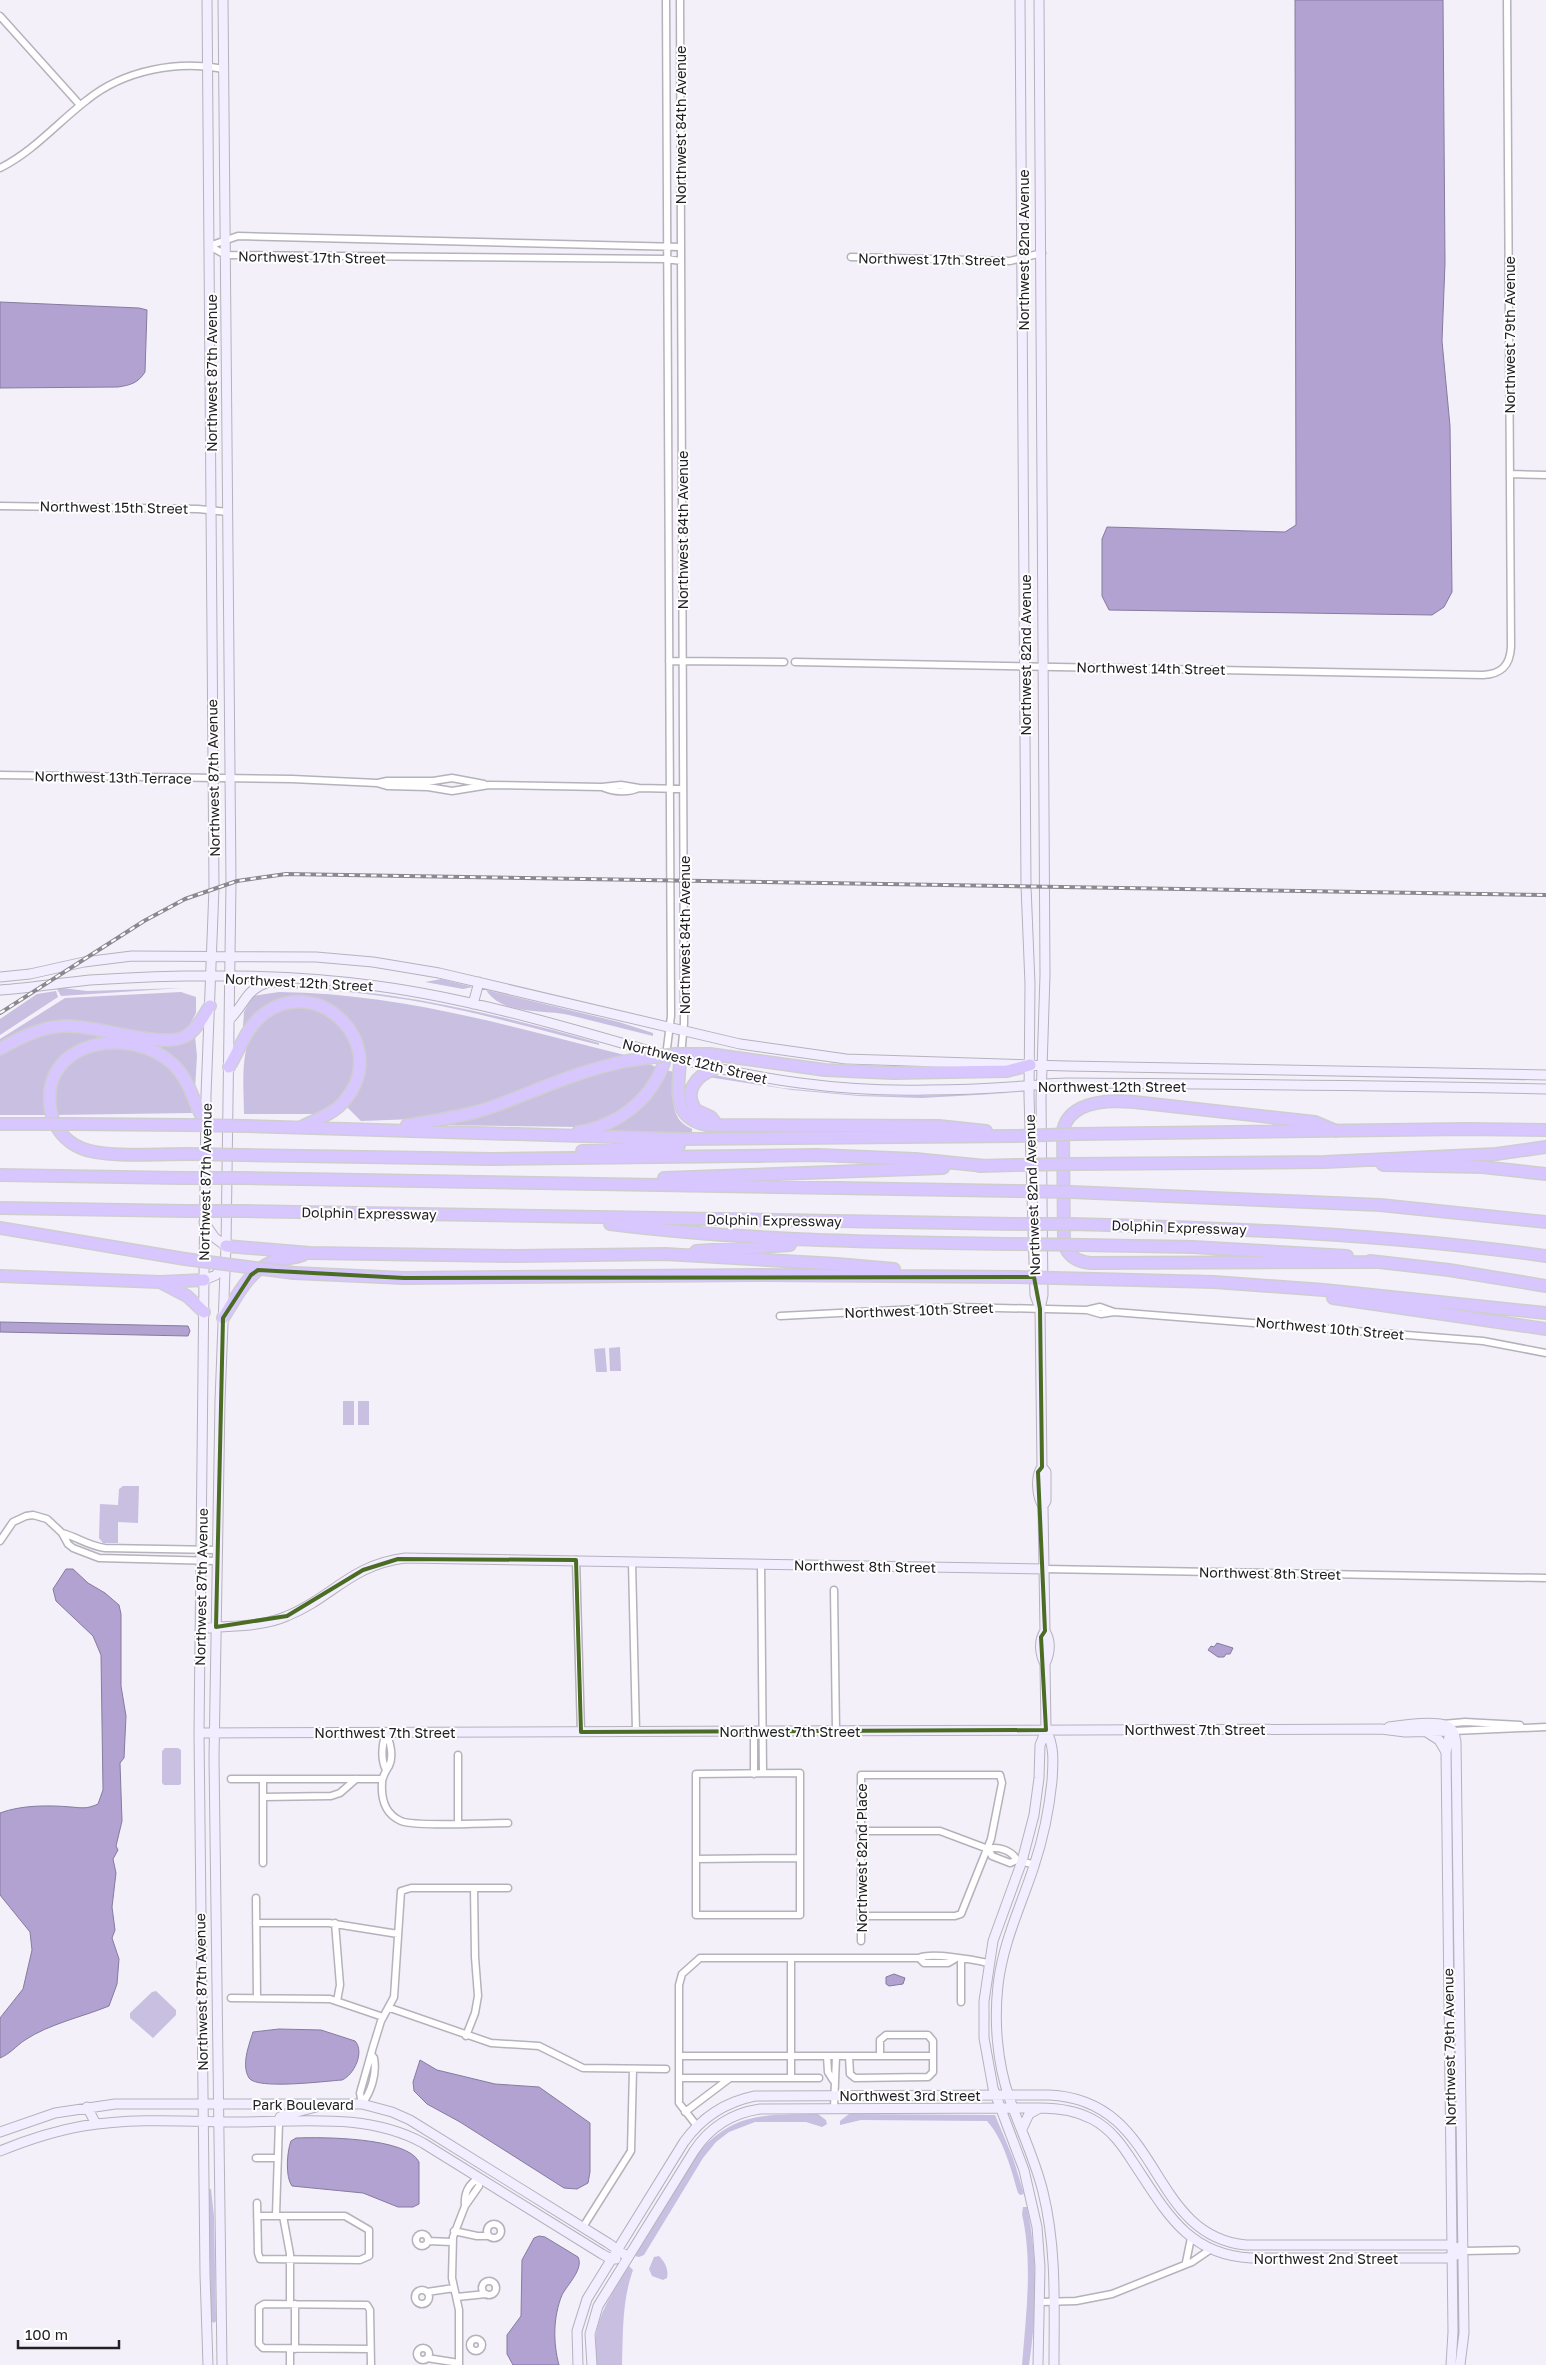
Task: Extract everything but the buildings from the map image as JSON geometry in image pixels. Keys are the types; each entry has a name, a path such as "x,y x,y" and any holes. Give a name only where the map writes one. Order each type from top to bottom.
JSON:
{"highway":[{"path":"229,1067 252,1025 276,1006 295,1002 308,1002 320,1005 339,1016 352,1032 358,1050 359,1066 356,1081 345,1100 336,1108 300,1128"},
{"path":"0,1049 36,1031 68,1026 90,1027 157,1040 178,1040 193,1031 210,1006"},
{"path":"206,1125 198,1111 190,1088 178,1070 163,1057 144,1047 120,1042 97,1044 71,1056 60,1066 50,1090 50,1103 57,1128 74,1144 94,1152 492,1159 818,1155 915,1159 985,1166"},
{"path":"382,1129 439,1120 485,1109 566,1076 627,1060 675,1054 710,1054 825,1070 894,1073 1007,1071 1030,1064"},
{"path":"549,1136 590,1130 620,1117 633,1108 647,1093 660,1072 666,1056"},
{"path":"680,1060 679,1098 685,1115 696,1122 717,1125 939,1126 1015,1136"},
{"path":"715,1069 698,1076 693,1084 691,1095 696,1110 712,1117 717,1125"},
{"path":"1336,1131 1315,1122 1134,1102 1110,1101 1086,1106 1070,1117 1063,1130 1064,1244 1066,1251 1074,1258 1091,1263 1376,1262"},
{"path":"0,1124 246,1126 732,1140 1076,1134 1546,1130"},
{"path":"492,1159 687,1146 732,1140"},
{"path":"557,1184 766,1173 1015,1165 1324,1162 1496,1154 1546,1147"},
{"path":"1324,1162 1482,1167 1546,1174"},
{"path":"0,1175 1071,1192 1354,1203 1546,1222"},
{"name":"Dolphin Expressway","path":"0,1208 1071,1224 1294,1232 1440,1243 1546,1256"},
{"path":"551,1217 655,1230 824,1241 1084,1245 1275,1251 1347,1256 1376,1262 1450,1270 1546,1286"},
{"path":"0,1228 185,1259 294,1273 404,1278 940,1275 1147,1280 1324,1290 1546,1313"},
{"path":"226,1246 310,1253 517,1256 664,1254 824,1241"},
{"path":"223,1318 244,1284 259,1269 274,1261 298,1258 310,1253"},
{"path":"664,1254 837,1264 940,1275"},
{"path":"0,1276 160,1282 204,1280"},
{"path":"160,1282 187,1296 204,1312"},
{"path":"1272,1287 1405,1309 1546,1329"}],"street":[{"name":"Northwest 87th Avenue","path":"207,0 213,778 212,978 204,1222 199,1733 201,1991 208,2365"},
{"name":"Northwest 87th Avenue","path":"222,2365 215,1733 217,1561 226,1261 230,977 223,0"},
{"name":"Northwest 84th Avenue","path":"666,0 670,788 670,1027 666,1056"},
{"name":"Northwest 84th Avenue","path":"680,0 684,1030 680,1060"},
{"name":"Northwest 82nd Avenue","path":"1020,0 1026,878 1030,984 1029,1086 1035,1296 1040,1309"},
{"name":"Northwest 82nd Avenue","path":"1038,2365 1039,2248 1032,2199 1024,2170 995,2095 984,2038 984,2001 988,1963 997,1928 1020,1860 1036,1802 1040,1745 1046,1730 1045,1664 1049,1655 1049,1637 1045,1631 1043,1506 1046,1501 1046,1472 1042,1467 1040,1309 1043,1295 1042,1085 1045,976 1039,0"},
{"name":"Northwest 79th Avenue","path":"1505,668 1509,661 1511,647 1507,0"},
{"path":"0,16 80,105"},
{"path":"0,168 28,152 80,105 107,86 131,76 161,68 224,64"},
{"name":"Northwest 17th Street","path":"209,246 238,236 247,236 681,247"},
{"name":"Northwest 17th Street","path":"209,246 226,256 667,259 681,261"},
{"name":"Northwest 17th Street","path":"851,258 1010,261 1042,253"},
{"path":"1510,474 1546,474"},
{"name":"Northwest 15th Street","path":"0,506 212,510 228,512"},
{"path":"669,568 682,569"},
{"path":"669,660 784,662"},
{"name":"Northwest 14th Street","path":"795,662 1483,675 1497,673 1505,668"},
{"name":"Northwest 13th Terrace","path":"0,775 230,778 377,783 387,781 433,782 452,778 489,786"},
{"name":"Northwest 13th Terrace","path":"377,783 387,786 428,787 452,791 489,786 602,787 621,785 639,788 683,789"},
{"name":"Northwest 12th Street","path":"0,977 43,972 84,962 119,957 302,957 362,961 414,968 768,1049 846,1059 1546,1075"},
{"name":"Northwest 12th Street","path":"0,990 112,979 230,977 376,986 473,1004 536,1019 715,1069 801,1085 875,1090 1029,1086 1064,1083 1313,1084 1546,1088"},
{"path":"229,1020 238,1011 251,990 277,979"},
{"path":"473,1004 479,982"},
{"path":"204,1222 215,1238 226,1246"},
{"path":"204,1280 216,1275 226,1261"},
{"name":"Northwest 10th Street","path":"780,1316 948,1308 1087,1310 1100,1307 1114,1312 1483,1341 1546,1353"},
{"path":"0,1541 13,1522 26,1516 41,1516 62,1533 68,1544 73,1548 99,1558 217,1561"},
{"path":"62,1533 76,1537 91,1545 105,1548 218,1550"},
{"name":"Northwest 8th Street","path":"200,1629 256,1624 287,1616 363,1570 398,1559 576,1560 1546,1578"},
{"path":"576,1560 580,1732"},
{"path":"632,1562 636,1731"},
{"path":"754,1774 758,1731 761,1564"},
{"path":"834,1590 836,1730"},
{"name":"Northwest 7th Street","path":"199,1733 1381,1729 1414,1732 1425,1727 1452,1722 1501,1723 1531,1727"},
{"name":"Northwest 7th Street","path":"1381,1729 1405,1724 1453,1732 1546,1727"},
{"path":"1440,1724 1448,1726 1453,1732"},
{"path":"1427,1728 1439,1740 1446,1752"},
{"name":"Northwest 82nd Avenue","path":"1046,1730 1053,1745 1052,1781 1046,1822 1034,1865 1007,1938 998,1986 997,2035 1008,2095 1036,2166 1046,2202 1053,2252 1054,2365"},
{"path":"758,1731 763,1774"},
{"path":"386,1732 382,1744 382,1763 386,1770 382,1778 383,1802 390,1813 401,1821 413,1823 508,1824"},
{"name":"Northwest 79th Avenue","path":"1451,2365 1453,2338 1446,1752 1449,1737 1453,1732"},
{"name":"Northwest 79th Avenue","path":"1453,1732 1456,1747 1464,2333 1460,2365"},
{"path":"458,1755 458,1823"},
{"path":"800,1773 800,1915 696,1916 696,1774 754,1774 800,1773"},
{"name":"Northwest 82nd Place","path":"861,1941 861,1775 1000,1775 1002,1783 988,1849"},
{"path":"231,1779 382,1778"},
{"path":"263,1779 263,1863"},
{"path":"263,1797 331,1796 340,1793 356,1779"},
{"path":"860,1831 940,1831 988,1849 995,1847 1034,1865"},
{"path":"988,1849 992,1856 1010,1863 1020,1860"},
{"path":"861,1916 955,1916 961,1914 988,1849"},
{"path":"696,1859 800,1858"},
{"path":"466,2036 476,2008 478,1996 475,1957 474,1888"},
{"path":"358,2122 362,2104 360,2093 371,2054 383,2017 390,2008 395,1993 400,1896 403,1890 508,1888"},
{"path":"256,1898 257,1998"},
{"path":"256,1923 335,1923 366,1930 398,1934"},
{"path":"335,1923 340,1980 337,2001"},
{"path":"697,2126 679,2106 679,1981 682,1974 697,1959 703,1957 919,1958 925,1955 988,1963"},
{"path":"791,1958 791,2077"},
{"path":"958,1959 961,2002"},
{"path":"201,1991 217,1991"},
{"path":"231,1998 325,1999 337,2001 383,2017"},
{"path":"390,2008 466,2036 497,2044 539,2046 584,2068 666,2069"},
{"path":"1449,2010 1460,2012"},
{"path":"849,2056 850,2074 855,2078 928,2077 933,2072 933,2041 930,2036 886,2034 881,2037 880,2056"},
{"path":"679,2056 933,2056"},
{"path":"827,2056 828,2072 833,2080 834,2108"},
{"path":"833,2080 836,2075 836,2056"},
{"path":"583,2227 631,2150 633,2069"},
{"path":"679,2078 819,2078"},
{"path":"686,2112 730,2078"},
{"name":"Northwest 3rd Street","path":"617,2249 684,2142 697,2126 718,2109 744,2099 768,2096 1067,2096 1091,2104 1107,2113 1129,2133 1186,2216 1200,2229 1216,2238"},
{"name":"Park Boulevard","path":"0,2132 37,2118 87,2107 133,2103 362,2104 392,2112 410,2120 628,2257"},
{"path":"290,2365 293,2349 293,2304 290,2260 280,2216 278,2122 285,2115 316,2109 329,2103"},
{"path":"87,2107 96,2124"},
{"path":"1022,2129 1029,2114 1040,2108"},
{"name":"Northwest 3rd Street","path":"628,2257 702,2139 730,2118 758,2109 1040,2108 1075,2112 1094,2120 1106,2128 1123,2147 1174,2222 1191,2238"},
{"name":"Park Boulevard","path":"0,2152 47,2134 96,2124 203,2121 358,2122 390,2129 413,2138 611,2259"},
{"path":"256,2158 278,2158"},
{"path":"427,2358 459,2364 460,2347 457,2297 452,2273 452,2242 454,2231 465,2206 479,2186 480,2178 487,2167"},
{"path":"257,2202 257,2216 260,2259 360,2260 368,2258 370,2254 369,2230 345,2216 257,2216"},
{"path":"454,2231 477,2236 489,2236"},
{"path":"1186,2262 1191,2238"},
{"name":"Northwest 2nd Street","path":"1191,2238 1211,2250 1233,2257 1251,2258 1452,2257 1463,2251 1516,2250"},
{"name":"Northwest 2nd Street","path":"1216,2238 1250,2245 1452,2245 1463,2251"},
{"path":"428,2241 452,2242"},
{"path":"578,2365 576,2343 580,2316 587,2299 617,2249"},
{"path":"1040,2302 1076,2302 1105,2296 1186,2262 1192,2262 1211,2250"},
{"path":"611,2259 628,2257"},
{"path":"592,2365 589,2339 593,2318 600,2302 628,2257"},
{"path":"427,2292 454,2288"},
{"path":"457,2297 486,2294"},
{"path":"370,2349 261,2347 260,2305 365,2304 369,2306 371,2365"},
{"path":"460,2347 470,2347"}],"highlighted area":[{"path":"258,1270 404,1278 1034,1277 1040,1309 1042,1467 1038,1472 1045,1631 1041,1637 1046,1730 581,1732 576,1560 398,1559 363,1570 287,1616 216,1627 223,1318 251,1275"}],"shaded area":[{"path":"1295,0 1443,0 1445,263 1442,341 1450,426 1452,592 1444,607 1432,615 1109,610 1102,596 1102,539 1107,527 1285,532 1296,525"},
{"path":"0,302 139,308 147,310 145,372 134,383 118,387 0,388"},
{"path":"441,979 473,987 463,989 425,982"},
{"path":"272,985 314,987 396,996 519,1021 599,1043 599,1045 490,1017 408,1000 335,991 259,988"},
{"path":"55,987 87,991 182,988 61,996 57,989 48,990"},
{"path":"486,990 619,1022 653,1033 653,1036 559,1013 513,1008 493,998"},
{"path":"56,991 58,997 0,1035 0,1019 37,994"},
{"path":"181,992 196,997 196,1013 188,1028 189,1030 169,1038 94,1024 0,1044 0,1039 65,998"},
{"path":"279,992 368,998 412,1005 499,1023 629,1056 570,1071 478,1107 415,1119 361,1121 346,1106 354,1095 358,1084 360,1040 351,1021 338,1009 323,1001 287,998 270,1003 256,1012 243,1026 244,1012 253,996"},
{"path":"294,1006 319,1008 343,1025 356,1055 353,1077 340,1099 329,1108 315,1114 244,1114 244,1060 251,1034 258,1023 268,1015"},
{"path":"59,1030 111,1034 110,1039 96,1041 47,1083 45,1106 48,1115 0,1115 0,1052 17,1043"},
{"path":"195,1036 197,1056 195,1089 159,1049 162,1046 176,1046"},
{"path":"117,1046 147,1053 166,1065 183,1087 192,1113 55,1115 54,1086 65,1066 82,1054"},
{"path":"645,1062 658,1068 650,1082 632,1104 605,1121 578,1127 439,1125 592,1073"},
{"path":"666,1070 674,1072 673,1097 675,1112 684,1125 692,1129 692,1132 601,1132"},
{"path":"714,1075 782,1088 858,1095 914,1096 1011,1093 922,1098 859,1096 792,1090 708,1077"},
{"path":"0,1322 188,1326 190,1331 188,1336 0,1332"},
{"path":"620,1347 621,1371 610,1371 609,1348"},
{"path":"605,1348 607,1372 596,1372 594,1349"},
{"path":"343,1401 354,1401 354,1425 343,1425"},
{"path":"358,1401 369,1401 369,1425 358,1425"},
{"path":"123,1486 139,1486 138,1523 118,1522 118,1543 103,1543 99,1538 100,1504 118,1505 119,1489"},
{"path":"66,1569 73,1569 88,1583 105,1593 119,1605 121,1614 121,1686 126,1716 124,1758 120,1763 122,1821 116,1846 118,1850 113,1859 116,1873 112,1907 115,1930 112,1938 119,1959 117,1984 109,2006 44,2029 0,2058 0,2018 23,1989 32,1950 30,1932 0,1895 0,1813 17,1808 35,1806 88,1807 98,1804 103,1790 101,1655 93,1636 56,1601 53,1589"},
{"path":"1217,1643 1233,1648 1230,1654 1218,1657 1208,1650"},
{"path":"165,1748 178,1748 181,1750 181,1784 179,1785 164,1785 162,1783 162,1751"},
{"path":"894,1974 905,1978 903,1984 889,1986 886,1984 886,1977"},
{"path":"156,1991 176,2010 176,2015 153,2038 130,2018 130,2013 152,1992"},
{"path":"279,2029 321,2030 355,2041 359,2051 357,2063 342,2080 278,2084 255,2082 249,2078 246,2067 253,2032"},
{"path":"420,2060 437,2070 495,2084 539,2087 590,2123 590,2172 588,2183 577,2189 564,2188 460,2122 427,2104 414,2091 413,2082"},
{"path":"818,2114 826,2120 827,2124 822,2127 806,2122 755,2122 729,2132 716,2142 703,2158 644,2255 635,2256 699,2152 712,2139 739,2122 753,2118"},
{"path":"849,2114 995,2115 1013,2158 1024,2194 1020,2195 1018,2193 1002,2146 987,2121 861,2120 840,2125 840,2121"},
{"path":"296,2138 362,2140 381,2143 411,2154 419,2162 419,2204 413,2207 398,2207 363,2193 292,2186 288,2177 288,2151 291,2141"},
{"path":"209,2189 211,2189 214,2216 216,2321 214,2323 211,2321"},
{"path":"1023,2207 1027,2207 1035,2266 1034,2326 1029,2365 1022,2365 1028,2270 1022,2214"},
{"path":"539,2236 545,2237 578,2257 579,2267 562,2295 557,2312 555,2339 559,2365 513,2365 507,2354 507,2335 521,2316 522,2260 534,2238"},
{"path":"659,2256 667,2269 667,2278 663,2280 652,2276 649,2269 654,2257"},
{"path":"629,2266 633,2270 625,2305 622,2365 597,2365 596,2337 602,2312"}],"railway":[{"path":"0,1013 144,921 185,899 237,881 286,874 1546,895"}]}
